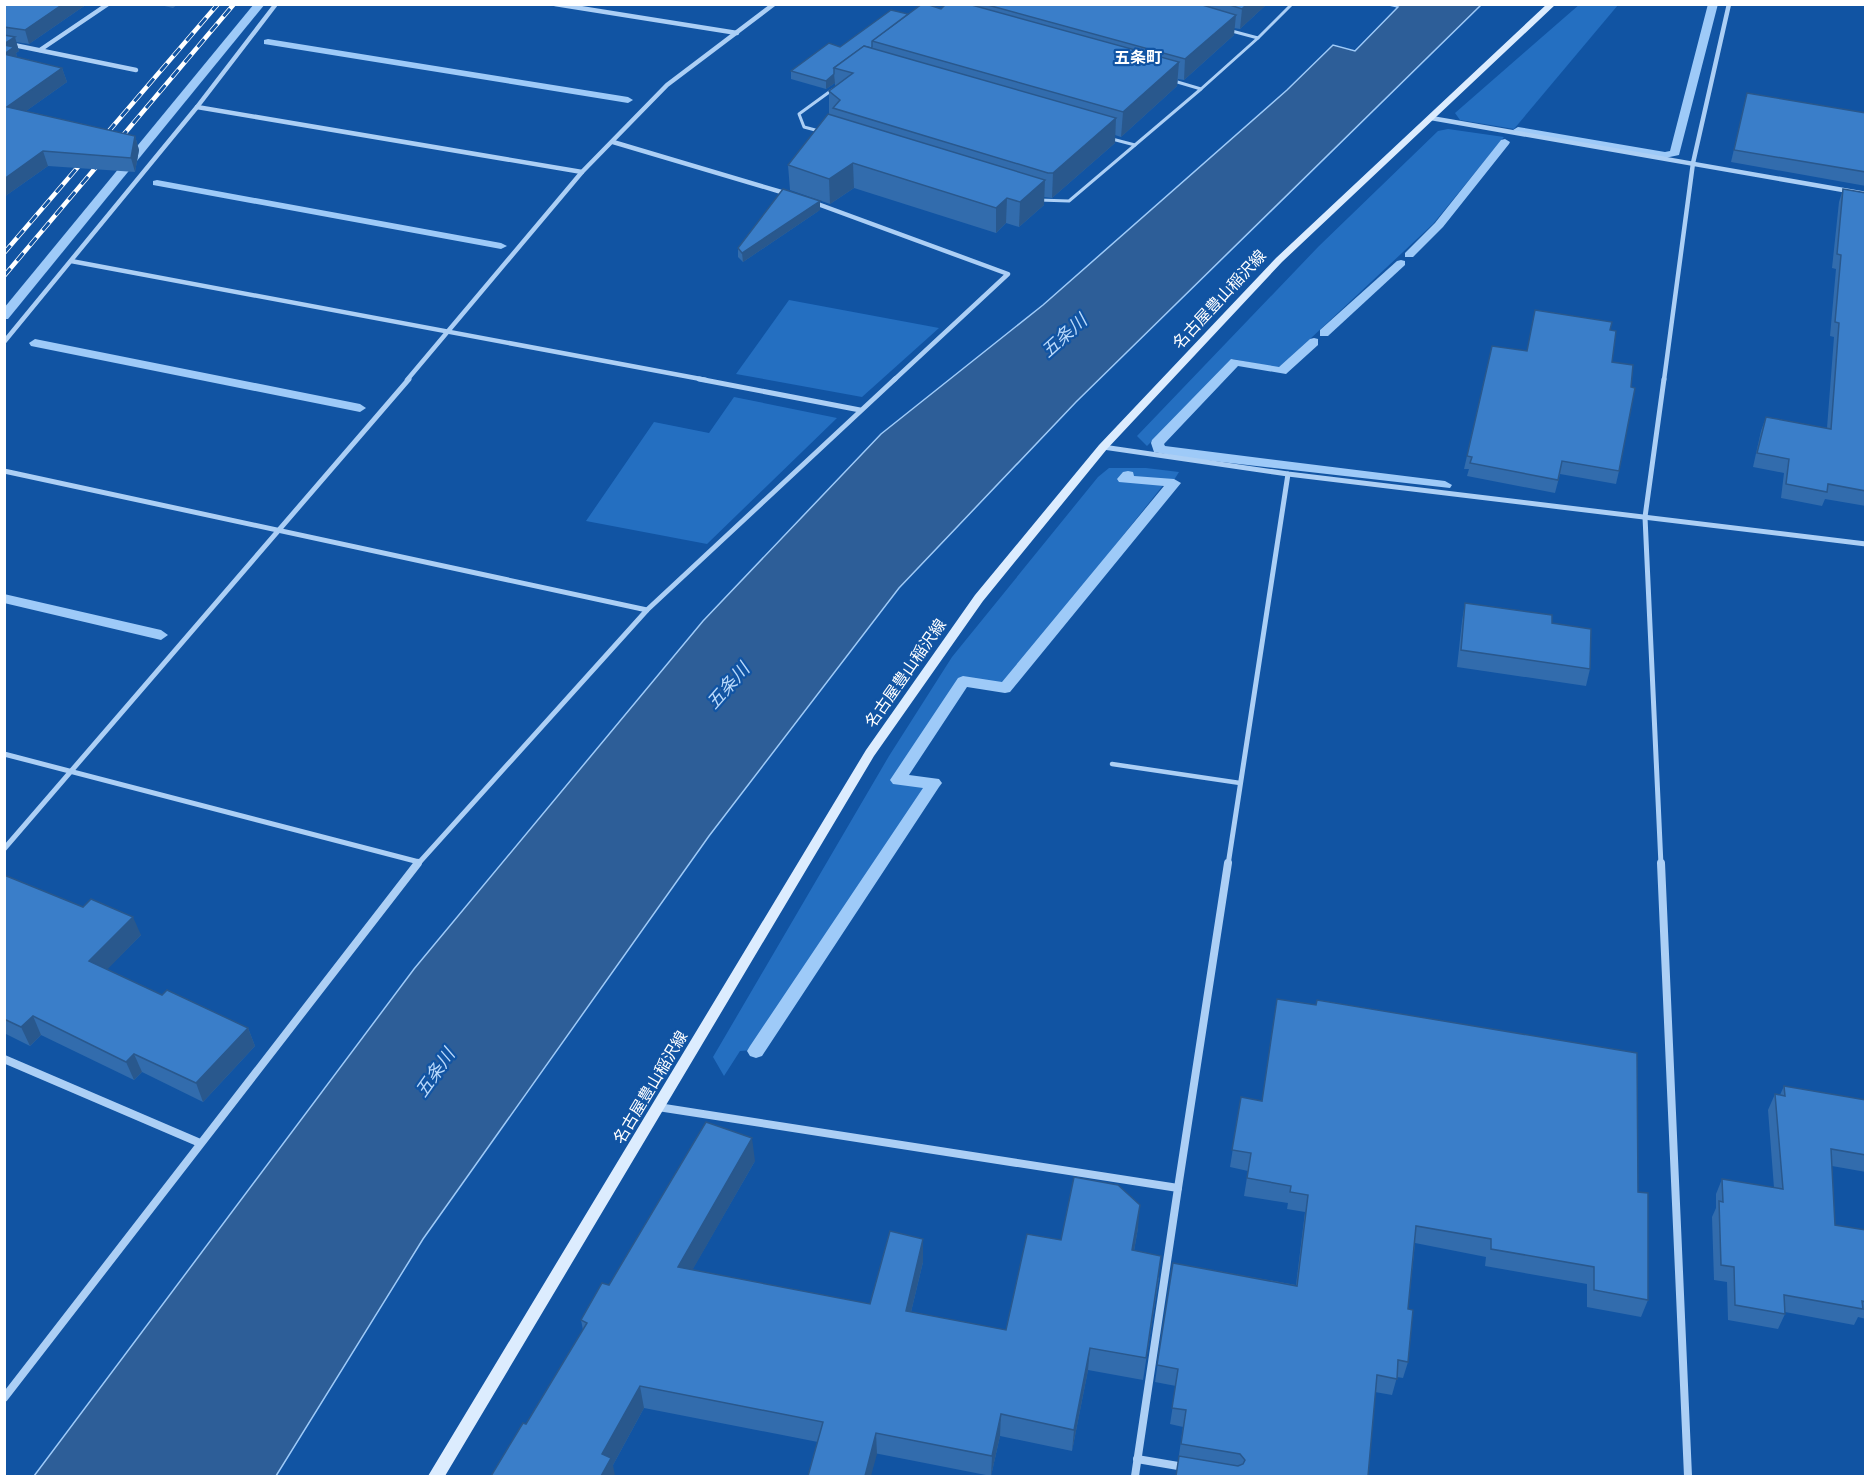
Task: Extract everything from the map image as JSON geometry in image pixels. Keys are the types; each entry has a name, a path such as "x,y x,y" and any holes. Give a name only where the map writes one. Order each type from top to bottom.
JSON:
{"main road":[{"name":"名古屋豊山稲沢線","path":"436,1476 870,753 924,673 979,598 1103,447 1279,260 1552,4"}],"street":[{"path":"40,50 108,4"},
{"path":"4,342 197,106 276,4"},
{"path":"555,4 737,33"},
{"path":"4,849 450,331 582,172 668,86 774,4"},
{"path":"1688,1476 1645,517 1693,164 1729,4"},
{"path":"4,43 136,70"},
{"path":"197,106 582,172"},
{"path":"1431,118 1866,194"},
{"path":"613,142 798,197"},
{"path":"4,1398 419,862 647,610 1008,274 809,201"},
{"path":"71,261 860,410"},
{"path":"1103,447 1288,474 1866,544"},
{"path":"4,471 647,610"},
{"path":"1135,1476 1288,474"},
{"path":"4,754 419,862"},
{"path":"4,1059 200,1143"},
{"path":"658,1107 1178,1188"},
{"path":"1137,1459 1192,1469"}],"lane":[{"path":"1036,199 1047,202 1069,201 1201,89 1292,4"},
{"path":"1225,29 1258,38"},
{"path":"1167,80 1201,89"},
{"path":"826,134 804,127 799,114 836,87"},
{"path":"1112,139 1135,145"},
{"path":"1112,764 1240,783"}],"shaded area":[{"path":"1580,4 1618,5 1514,129 1460,120 1455,113"},
{"path":"1448,129 1504,137 1433,224 1279,368 1233,359 1147,446 1137,436 1319,246 1438,131"},
{"path":"789,300 939,328 862,397 736,374"},
{"path":"734,397 837,418 707,544 586,521 654,422 709,433"},
{"path":"1109,468 1146,468 1179,472 1174,480 1128,477 1132,474 1127,473 1120,479 1164,484 1004,685 961,678 893,781 927,786 753,1050 740,1051 724,1076 713,1057 889,756 952,657 1098,477"}],"water":[{"name":"五条川","path":"1389,5 1481,5 1076,402 899,588 709,836 423,1239 276,1476 34,1476 414,969 703,621 881,434 1043,305 1287,90 1333,45 1355,51 1398,7"}],"building":[{"path":"4,4 63,4 25,30 4,27"},
{"path":"922,4 941,9 946,4 968,4 1179,62 1123,112 872,41"},
{"path":"984,4 1199,4 1236,15 1185,59"},
{"path":"1227,4 1247,4 1242,9"},
{"path":"891,10 908,14 872,41 871,48 864,46 834,68 834,74 826,81 791,71 829,43 840,47"},
{"path":"4,35 15,37 4,44"},
{"path":"4,45 14,47 4,54"},
{"path":"864,46 1116,118 1053,173 1048,173 833,108 840,100 829,91 853,73 834,68"},
{"path":"4,54 62,68 7,107 135,136 131,158 43,151 4,179"},
{"path":"1747,93 1866,113 1866,172 1734,150"},
{"path":"828,114 1045,180 1020,202 1007,198 996,208 853,163 829,179 788,165"},
{"path":"783,189 820,201 742,253 738,248"},
{"path":"1843,189 1866,193 1866,491 1828,484 1827,492 1786,484 1789,459 1757,453 1766,417 1831,429 1839,323 1835,322 1841,255 1837,254"},
{"path":"1535,310 1612,322 1610,330 1616,331 1612,362 1633,365 1631,387 1635,388 1619,471 1562,461 1558,480 1470,463 1472,457 1467,456 1492,346 1527,351"},
{"path":"1465,603 1552,615 1552,623 1591,629 1590,669 1461,650"},
{"path":"4,875 83,907 91,899 133,917 89,961 162,995 167,990 248,1028 196,1083 134,1054 126,1062 33,1016 21,1027 4,1019"},
{"path":"1277,999 1316,1005 1317,1000 1637,1053 1638,1192 1648,1193 1648,1300 1594,1290 1594,1267 1491,1249 1491,1239 1416,1226 1408,1309 1413,1310 1408,1362 1398,1360 1397,1379 1377,1375 1368,1476 1176,1476 1179,1456 1238,1466 1245,1460 1240,1454 1181,1444 1186,1410 1172,1408 1178,1369 1157,1365 1173,1263 1297,1286 1308,1195 1290,1192 1291,1186 1247,1178 1251,1153 1232,1150 1241,1097 1262,1101"},
{"path":"1784,1086 1866,1100 1866,1155 1831,1149 1835,1225 1866,1230 1866,1302 1862,1301 1863,1309 1784,1295 1785,1314 1735,1305 1734,1267 1721,1265 1719,1201 1723,1202 1722,1179 1783,1189 1775,1094 1785,1096"},
{"path":"706,1122 752,1138 678,1267 870,1304 890,1231 923,1239 906,1311 1006,1330 1027,1234 1061,1240 1074,1177 1118,1185 1140,1205 1132,1250 1161,1256 1146,1358 1090,1348 1074,1430 1001,1414 992,1456 876,1433 865,1476 808,1476 823,1422 640,1386 602,1454 611,1458 601,1476 491,1476 523,1423 526,1424 587,1323 581,1320 602,1283 609,1285"}],"waterway":[{"path":"4,316 260,4"},
{"path":"1518,130 1665,155 1675,153 1713,4"},
{"path":"268,42 628,100"},
{"path":"1409,255 1439,225 1505,142"},
{"path":"157,183 501,246"},
{"path":"1324,333 1401,263"},
{"path":"1314,342 1282,371 1235,362 1157,443 1159,449 1445,485"},
{"path":"35,343 360,408"},
{"path":"756,1051 934,783 898,780 963,681 1005,688 1174,483 1124,479 1128,475"},
{"path":"4,598 161,635"}],"railway":[{"path":"4,253 218,4"},
{"path":"4,276 234,4"}],"district":[{"name":"五条町","path":"1138,57"}]}
